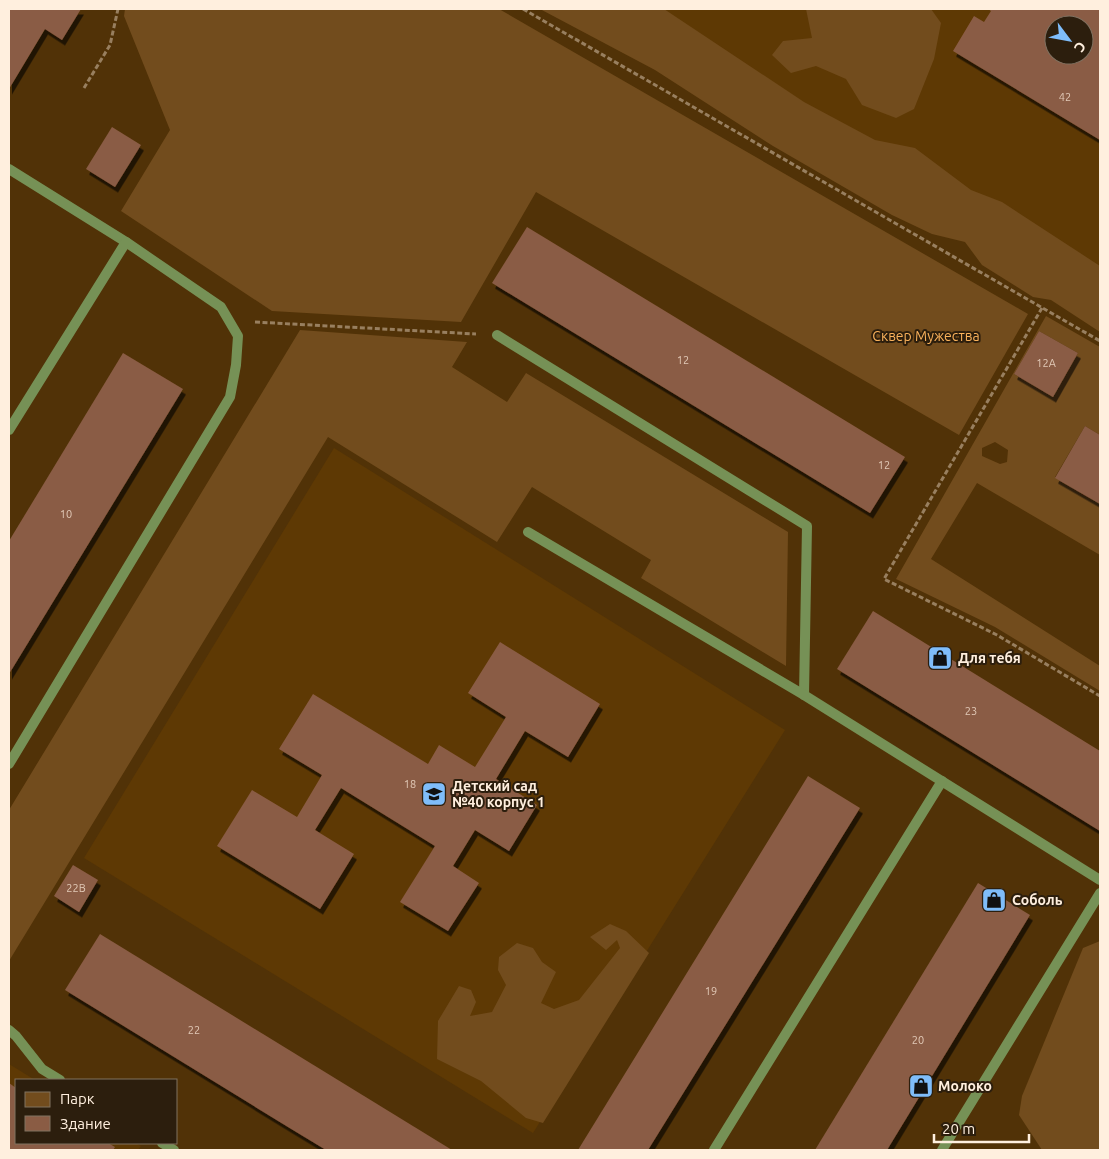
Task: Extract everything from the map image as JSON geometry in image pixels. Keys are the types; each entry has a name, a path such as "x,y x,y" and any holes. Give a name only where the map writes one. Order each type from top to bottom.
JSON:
{"lane":[{"path":"9,169 126,242 221,307 238,336 236,365 230,396 9,764"},
{"path":"9,430 126,242"},
{"path":"497,335 807,526 804,695"},
{"path":"528,532 804,695 1100,880"},
{"path":"714,1150 942,781"},
{"path":"942,1150 1100,893"},
{"path":"9,1030 42,1069 58,1079"},
{"path":"162,1146 174,1150"}],"path":[{"path":"84,88 110,45 118,9"},
{"path":"523,9 1100,341"},
{"path":"1042,308 884,579 997,635 1100,696"},
{"path":"229,320 497,335"}],"shaded area":[{"path":"587,9 1100,9 1100,319"},
{"name":"Детский сад №40 корпус 1","path":"334,448 785,730 533,1133 84,858"},
{"path":"9,1064 33,1079 15,1079 15,1144 137,1144 141,1146 138,1150 9,1150"}],"green space":[{"name":"Сквер Мужества","path":"125,9 499,9 1028,314 959,435 536,192 461,322 272,311 121,211 170,130 124,16"},
{"path":"540,9 664,9 804,102 875,140 915,148 971,190 1002,202 1100,266 1100,332 1051,300 1033,297 982,265 965,242 932,234 892,215 773,146 655,70"},
{"path":"806,9 931,9 941,23 934,59 914,109 896,118 862,105 846,79 816,66 791,73 772,55 783,41 812,38"},
{"path":"1046,316 1100,347 1100,435 1085,426 1055,477 1100,504 1100,555 977,483 931,559 1100,666 1100,691 995,627 896,579","holes":["1039,331 1078,353 1053,396 1014,374","995,442 1008,450 1007,462 1000,464 982,456 982,448"]},
{"path":"300,330 467,342 452,367 507,402 526,373 788,532 786,666 641,578 651,560 532,487 497,542 328,437 9,961 9,810"},
{"path":"610,924 626,931 649,953 543,1123 526,1118 481,1081 437,1059 438,1021 459,986 471,990 476,1002 470,1016 492,1012 506,985 498,970 499,957 517,943 533,948 542,962 556,972 541,1003 554,1009 579,1000 620,948 617,940 606,950 590,937"},
{"path":"1100,941 1100,1150 1042,1150 1019,1115 1022,1096 1083,948"}],"building":[{"path":"9,9 81,9 62,40 45,29 9,89"},
{"path":"988,9 1100,9 1100,140 953,51 974,16 984,22 991,11"},
{"path":"112,127 141,145 115,187 86,169"},
{"path":"527,227 905,457 870,513 492,283"},
{"path":"1039,331 1078,353 1053,397 1014,374"},
{"path":"123,353 183,389 9,674 9,541"},
{"path":"1085,426 1100,435 1100,504 1055,478"},
{"path":"873,611 1100,751 1100,831 837,669"},
{"path":"500,642 600,704 568,757 525,731 496,779 537,805 509,851 475,830 453,866 479,883 448,931 400,902 435,846 341,788 315,830 354,854 320,909 217,846 252,790 297,817 322,775 279,749 313,694 428,764 439,745 475,767 506,717 468,693"},
{"path":"808,776 860,808 648,1150 578,1150"},
{"path":"73,865 98,880 79,912 54,896"},
{"path":"978,883 1030,915 887,1150 815,1150"},
{"path":"100,934 452,1150 326,1150 288,1127 65,990"},
{"path":"9,1083 15,1087 15,1144 110,1144 115,1147 113,1150 9,1150"}],"place":[{"name":"Для тебя","path":"940,658"},
{"name":"Детский сад №40 корпус 1","path":"434,794"},
{"name":"Соболь","path":"994,900"},
{"name":"Молоко","path":"921,1086"}]}
